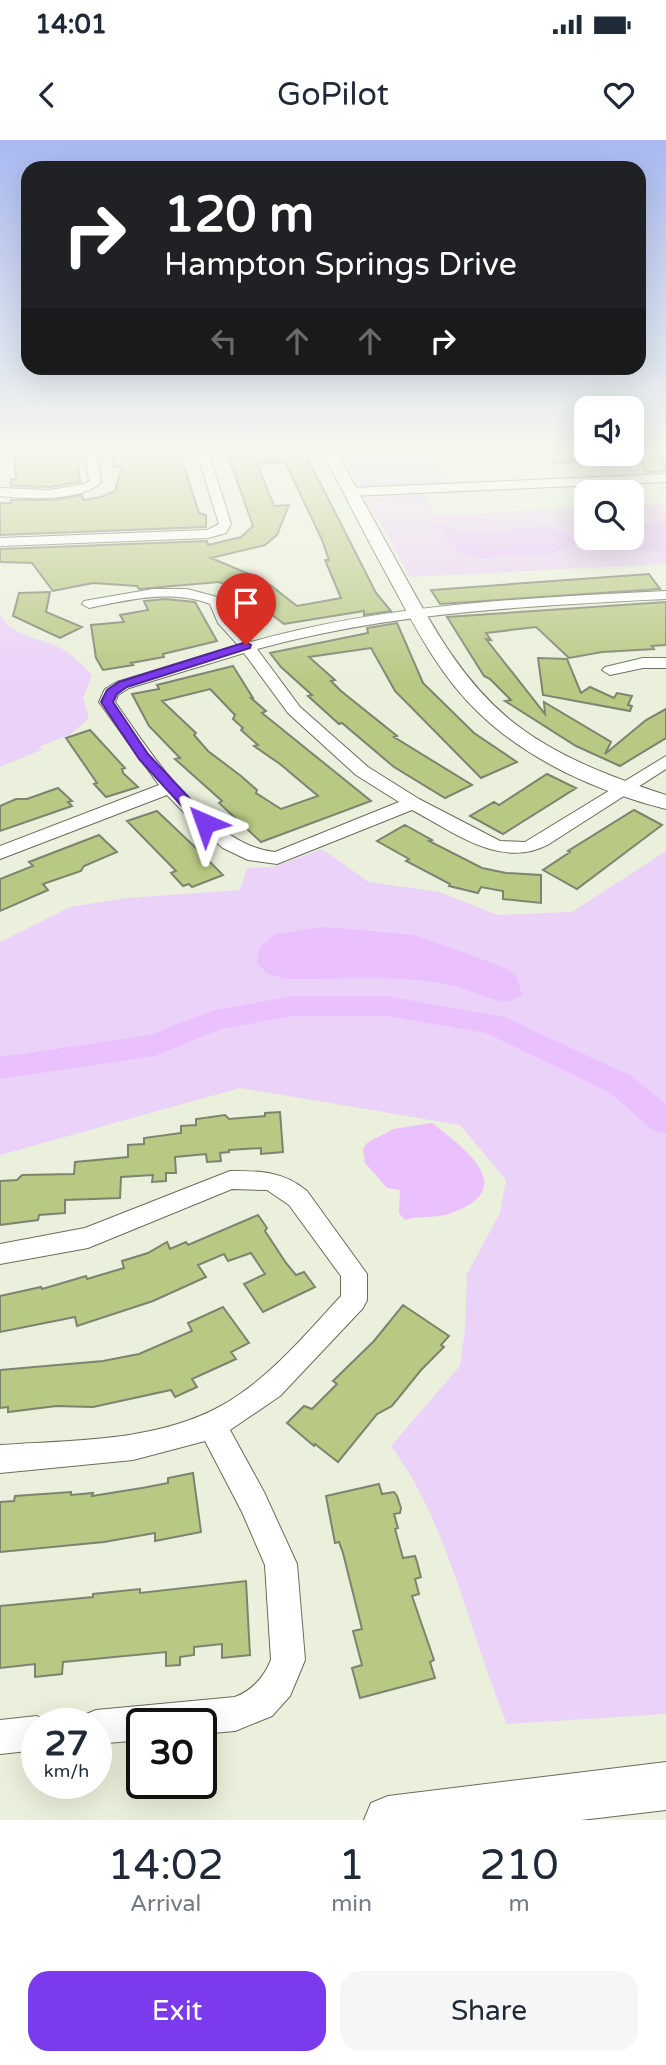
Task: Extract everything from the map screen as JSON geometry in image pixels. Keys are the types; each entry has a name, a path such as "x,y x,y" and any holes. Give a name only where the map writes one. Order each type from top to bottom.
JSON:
{"main road":[{"path":"388,1820 666,1786"}],"street":[{"path":"0,542 208,534 221,530 224,525"},
{"path":"369,525 434,647 464,687 503,725 546,753 622,788 666,802"},
{"path":"89,604 131,595 198,594 216,601 225,623 246,645 294,710 362,771 478,840 511,849 542,841 666,761"},
{"path":"413,803 277,858 265,860 249,856 231,846 144,757 107,702 111,692 123,685 246,645 371,619 666,595"},
{"path":"610,670 643,663 666,663"},
{"path":"0,853 172,787"},
{"path":"0,1254 88,1238 230,1180 255,1179 286,1188 299,1198 354,1274 354,1300 267,1388 212,1425 143,1444 0,1459"},
{"path":"112,1726 235,1714 260,1704 278,1684 288,1660 281,1564 253,1502 212,1425"},
{"path":"0,1737 21,1735"}],"shaded area":[{"path":"381,525 574,525 574,550 644,550 644,525 666,525 666,564 410,577"},
{"path":"644,525 666,525 666,551 605,550 644,550"},
{"path":"546,526 573,535 574,546 545,555 480,558 462,554 444,535 445,531 472,533"},
{"path":"0,613 12,628 59,647 92,675 83,698 89,718 70,735 40,746 41,750 0,767"},
{"path":"322,849 369,882 439,892 498,915 572,912 666,851 666,1714 507,1724 443,1544 411,1477 391,1446 460,1366 465,1329 467,1274 500,1213 506,1180 460,1125 240,1088 0,1155 0,942 70,907 127,898 240,890 247,868 273,867"},
{"path":"324,927 415,935 506,968 516,976 522,994 507,1001 489,998 455,986 414,980 286,979 268,974 257,963 259,948 276,934"},
{"path":"432,1123 472,1157 484,1182 481,1193 470,1204 448,1214 405,1220 399,1213 400,1190 387,1188 365,1163 363,1149 367,1143 393,1129"}],"building":[{"path":"0,525 206,525 206,527 0,535"},
{"path":"253,525 281,525 277,535 265,545 211,558 254,576 251,578 270,585 297,606 341,598 325,560 329,560 315,525 342,525 376,593 391,611 364,615 364,611 284,624 240,590 219,582 139,589 137,586 93,583 53,591 32,563 0,562 0,549 207,541 208,545 241,537"},
{"path":"649,574 660,589 440,604 431,590"},
{"path":"50,592 46,612 82,627 60,638 13,616 19,593"},
{"path":"165,599 195,602 217,641 163,654 164,657 131,663 133,665 103,670 96,658 91,625 124,622 120,615 148,610 144,601"},
{"path":"666,602 666,645 652,646 654,649 602,652 569,658 536,627 486,633 491,640 486,639 545,714 544,702 611,742 605,754 646,720 666,709 666,738 620,766 576,746 505,701 511,700 484,676 447,617"},
{"path":"397,623 423,683 474,733 517,762 481,778 395,691 371,648 309,657 335,680 331,681 341,691 397,736 394,737 472,785 445,798 394,767 342,723 339,724 308,696 312,695 281,667 270,653 368,633 367,628"},
{"path":"538,658 567,659 581,693 590,687 614,698 617,693 632,696 628,705 632,706 630,711 543,695"},
{"path":"233,666 251,698 266,711 262,713 371,801 261,842 219,803 222,801 175,759 180,758 149,726 132,694 159,689 157,685","holes":["210,689 235,715 233,719 243,728 241,730 258,745 254,746 318,796 281,809 256,793 257,790 208,751 194,735 196,733 162,701"]},
{"path":"90,730 125,768 122,769 123,773 138,787 106,797 94,784 97,783 66,738"},
{"path":"547,774 576,788 503,834 470,816 494,802 499,805"},
{"path":"58,788 72,801 68,802 72,806 0,831 0,806"},
{"path":"634,810 662,825 577,889 543,870 570,852 568,851"},
{"path":"157,811 223,875 192,887 189,884 183,886 171,873 176,871 127,821"},
{"path":"405,825 432,840 429,841 482,868 506,873 541,875 541,903 503,899 503,891 481,887 478,893 449,886 450,884 406,861 409,859 377,841"},
{"path":"99,835 117,852 84,866 81,871 43,884 48,890 0,911 0,879 33,866 29,862"},
{"path":"280,1112 283,1152 261,1154 261,1148 229,1150 220,1153 221,1161 207,1162 206,1154 175,1157 176,1173 166,1173 166,1181 152,1182 153,1175 121,1177 120,1198 65,1200 65,1213 39,1215 38,1220 0,1225 0,1181 17,1180 22,1175 74,1174 75,1162 128,1157 128,1145 144,1144 144,1138 181,1133 181,1126 196,1125 196,1119 225,1115 229,1119 265,1116 265,1113"},
{"path":"258,1215 286,1263 296,1275 304,1272 315,1287 263,1312 244,1284 265,1274 251,1253 228,1261 224,1254 198,1265 206,1277 153,1301 77,1326 75,1317 0,1332 0,1296 41,1287 42,1289 86,1276 87,1279 124,1268 122,1261 148,1253 167,1242 170,1249 186,1242 188,1245"},
{"path":"403,1305 449,1336 441,1345 444,1347 392,1406 377,1414 338,1462 287,1423 304,1406 312,1409 337,1384 333,1381 374,1341"},
{"path":"223,1307 249,1343 231,1352 236,1359 192,1379 197,1387 175,1397 171,1390 93,1407 56,1406 8,1412 8,1407 0,1408 0,1370 103,1361 139,1354 192,1331 188,1323"},
{"path":"193,1473 201,1532 155,1541 155,1533 104,1542 0,1552 0,1502 14,1501 15,1496 71,1492 71,1495 93,1493 92,1496 168,1483 168,1478"},
{"path":"379,1484 382,1494 394,1492 397,1496 401,1508 400,1513 394,1514 398,1528 395,1529 403,1558 415,1556 417,1562 421,1577 415,1579 419,1594 412,1596 434,1660 430,1662 435,1678 360,1698 352,1668 362,1665 353,1631 362,1629 343,1553 339,1542 335,1543 326,1496"},
{"path":"246,1581 250,1655 222,1658 222,1644 194,1647 194,1655 180,1657 180,1665 166,1666 166,1652 63,1662 62,1674 35,1677 35,1664 0,1668 0,1606 93,1597 93,1594 140,1589 140,1593"}],"waterway":[{"path":"437,527 458,531"},
{"path":"0,1068 155,1045 215,1020 293,1006 386,1006 493,1024 620,1084 666,1122"}],"route":[{"path":"205,823 144,757 107,702 111,692 123,685 246,645"}]}
